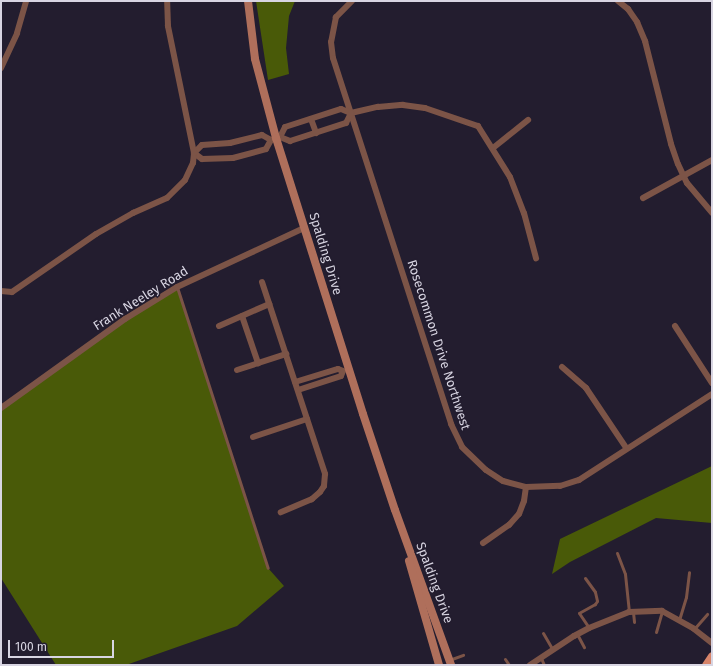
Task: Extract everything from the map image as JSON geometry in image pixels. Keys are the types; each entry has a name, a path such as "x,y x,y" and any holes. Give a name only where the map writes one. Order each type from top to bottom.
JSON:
{"main road":[{"name":"Spalding Drive","path":"248,1 256,59 276,138 346,370 450,663"},
{"name":"Spalding Drive","path":"395,510 439,665"},
{"path":"706,665 712,656"}],"street":[{"path":"1,68 17,33 26,1"},
{"path":"1,291 12,292 96,234 133,212 167,198 186,180 193,163 194,153 168,26 167,1"},
{"name":"Rosecommon Drive Northwest","path":"352,1 336,18 331,42 333,58 352,113 451,424 462,447 486,470 503,481 526,487 560,486 579,480 712,394"},
{"path":"618,1 628,9 637,22 644,41 671,144 687,183 712,213"},
{"path":"194,153 202,159 233,158 266,149 284,127 340,108 352,113 378,107 403,105 425,108 478,126 510,177 524,213 536,258"},
{"path":"194,153 202,145 230,143 262,135 290,141 346,123 352,113"},
{"path":"311,119 316,133"},
{"path":"493,148 528,120"},
{"path":"643,198 712,160"},
{"name":"Frank Neeley Road","path":"1,408 125,319 177,287 304,228"},
{"path":"262,282 325,474 324,486 312,500 281,512"},
{"path":"219,326 270,304"},
{"path":"242,316 258,363"},
{"path":"675,326 712,383"},
{"path":"237,370 286,354"},
{"path":"562,367 586,388 627,449"},
{"path":"295,382 338,369 346,370"},
{"path":"298,390 341,376 346,370"},
{"path":"253,436 307,419"},
{"path":"482,543 509,525 519,514 524,501 526,487"},
{"path":"530,665 576,634 631,612 662,611 694,629 712,643"}],"lane":[{"path":"177,287 268,568"},
{"path":"617,553 624,574 634,622"},
{"path":"679,620 686,597 688,572"},
{"path":"585,578 594,592 597,601 595,604 579,613 589,628"},
{"path":"656,632 662,611"},
{"path":"694,629 706,614"},
{"path":"543,633 553,650"},
{"path":"576,634 584,647"},
{"path":"450,663 463,656"},
{"path":"541,658 544,665"},
{"path":"505,659 509,665"}],"green space":[{"path":"256,1 295,1 289,16 286,48 289,74 268,80"},
{"path":"177,287 268,568 284,586 237,626 126,665 56,665 1,578 1,407 125,319"},
{"path":"712,466 712,523 656,518 570,562 552,574 560,539"}]}
